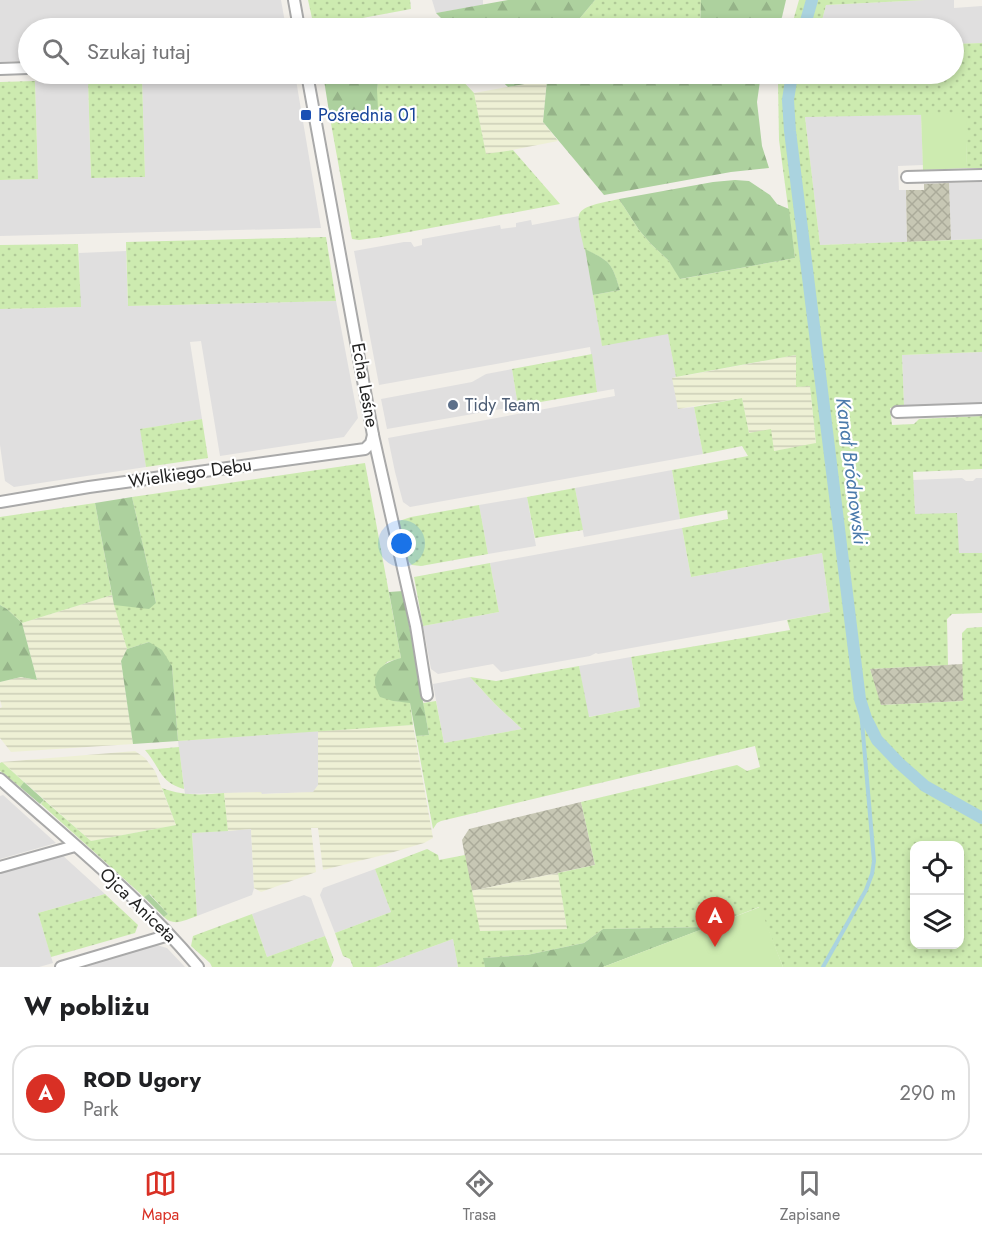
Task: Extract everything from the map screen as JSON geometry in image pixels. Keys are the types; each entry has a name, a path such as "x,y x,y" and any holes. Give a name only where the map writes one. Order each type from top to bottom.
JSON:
{"street":[{"path":"294,0 297,18"},
{"path":"0,69 18,68"},
{"name":"Echa Leśne","path":"310,84 373,435 416,626 427,695"},
{"path":"907,177 982,175"},
{"path":"897,412 982,409"},
{"name":"Wielkiego Dębu","path":"0,501 365,448 371,443 373,435"},
{"name":"Ojca Aniceta","path":"0,779 119,884 198,967"},
{"path":"0,867 75,846"},
{"path":"61,967 169,934"}],"shaded area":[{"path":"0,0 281,0 284,18 18,18 18,61 0,62"},
{"path":"432,0 483,0 483,5 436,13"},
{"path":"954,0 954,8 982,6 982,43 964,44 964,18 823,18 826,5"},
{"path":"35,84 88,84 91,178 145,177 142,84 297,84 321,228 0,236 0,180 38,179"},
{"path":"525,84 547,84 543,122 558,141 486,155 474,93"},
{"path":"921,114 923,165 898,166 899,190 906,190 907,242 820,245 805,117"},
{"path":"982,182 982,239 951,240 949,183"},
{"path":"949,183 951,240 907,242 906,190 924,190 924,184"},
{"path":"579,216 602,345 668,333 676,377 673,378 678,409 694,407 703,454 410,507 403,502 388,438 615,396 614,389 597,392 590,347 379,385 354,251 404,242 411,242 414,247 422,245 422,239 500,225 501,229 516,227 516,223 531,220 532,225"},
{"path":"126,251 128,306 336,301 358,418 344,437 220,456 201,341 190,342 202,419 141,429 146,467 14,487 5,481 0,445 0,309 80,307 79,253"},
{"path":"982,352 982,404 904,407 902,355"},
{"path":"796,355 796,387 810,385 816,444 774,451 749,433 742,398 678,409 672,378"},
{"path":"512,369 518,406 387,429 381,399 472,382 486,374"},
{"path":"672,470 680,519 584,537 575,488"},
{"path":"962,478 966,481 973,481 976,478 982,478 982,553 959,554 915,514 913,480"},
{"path":"527,497 536,546 488,554 479,505"},
{"path":"682,528 691,577 822,553 830,612 501,672 493,664 438,674 431,669 423,626 499,612 490,563"},
{"path":"112,595 127,649 121,661 133,744 11,752 0,738 0,708 2,707 0,682 21,677 37,680 22,623"},
{"path":"631,657 640,707 588,717 579,666"},
{"path":"963,664 964,701 880,705 870,669"},
{"path":"470,677 522,729 444,743 433,684"},
{"path":"413,725 433,838 387,854 323,870 318,828 311,828 316,872 261,892 254,888 251,829 228,831 224,793 313,792 318,785 318,731"},
{"path":"318,731 318,786 313,792 185,794 178,741"},
{"path":"135,751 145,758 155,771 176,825 91,841 2,762"},
{"path":"3,795 56,843 0,859 0,796"},
{"path":"581,802 595,865 471,891 462,840 469,829"},
{"path":"251,829 254,888 252,895 197,916 192,833"},
{"path":"61,854 105,894 38,913 53,963 39,967 0,967 0,871"},
{"path":"375,869 391,912 335,933 320,895 323,888"},
{"path":"558,873 567,929 479,931 471,891"},
{"path":"304,895 311,898 325,936 267,957 252,914"},
{"path":"453,939 458,967 376,967"},
{"path":"153,944 167,948 185,967 77,967"}],"green space":[{"path":"308,0 410,0 411,9 362,18 312,18"},
{"path":"508,0 595,0 580,18 441,18 436,13"},
{"path":"595,0 701,0 700,18 580,18"},
{"path":"701,0 786,0 782,18 700,18"},
{"path":"799,0 925,0 826,5 823,18 794,18"},
{"path":"982,43 982,168 967,168 965,114 805,117 820,245 982,239 982,352 902,355 904,407 890,408 892,425 914,424 919,419 982,416 982,469 913,472 915,514 957,513 959,553 982,553 982,613 952,614 947,619 948,665 870,669 881,705 963,701 962,633 967,628 982,627 982,967 783,967 759,907 708,927 603,929 584,943 527,955 484,958 485,967 458,967 453,939 376,967 353,967 350,959 343,956 335,933 391,912 375,869 427,849 438,855 439,860 465,855 480,931 567,929 558,873 595,865 581,802 737,765 747,771 760,767 755,746 441,821 433,829 416,736 429,735 423,703 436,701 444,743 522,729 470,677 496,681 579,666 589,717 640,707 631,657 790,630 787,620 830,612 822,553 691,577 682,528 728,519 727,510 680,519 672,470 748,456 742,446 703,454 694,407 742,398 749,433 771,429 774,451 816,443 810,386 796,387 796,355 676,377 668,334 602,346 593,295 620,290 609,264 584,249 579,215 581,211 590,206 619,199 639,230 668,260 681,279 795,258 779,140 778,84 964,84 964,44"},
{"path":"0,82 35,84 38,179 0,180"},
{"path":"88,84 142,84 145,177 91,178"},
{"path":"325,84 378,84 378,109 330,118"},
{"path":"378,84 465,84 474,93 486,154 513,150 560,204 382,237 352,239 330,118 377,109"},
{"path":"505,84 525,84 508,87"},
{"path":"547,84 760,84 757,102 762,146 769,168 731,172 604,195 543,122"},
{"path":"966,113 967,168 923,170 921,114"},
{"path":"749,181 770,195 777,204 789,209 795,258 680,279 668,260 639,230 619,199 713,182"},
{"path":"326,237 336,301 128,306 126,242"},
{"path":"78,244 81,307 0,309 0,245"},
{"path":"585,249 609,264 620,290 593,295"},
{"path":"592,354 597,392 518,406 512,369"},
{"path":"202,419 208,458 146,467 140,429"},
{"path":"365,463 401,658 387,662 377,673 393,701 410,702 413,725 178,741 172,666 149,642 127,649 114,605 156,603 132,497"},
{"path":"575,488 583,530 535,538 527,497"},
{"path":"132,497 156,603 149,609 114,605 95,503"},
{"path":"95,503 112,595 22,623 0,605 0,517"},
{"path":"479,505 488,554 421,566 412,565 407,560 399,521"},
{"path":"490,563 499,612 423,626 414,577"},
{"path":"403,591 429,735 416,736 410,703 380,697 375,685 375,677 380,669 387,663 401,658 389,592"},
{"path":"0,605 22,623 37,680 21,677 0,682"},
{"path":"149,642 162,650 172,666 178,741 133,744 121,661 127,649"},
{"path":"179,747 184,789 176,786 161,774 145,750"},
{"path":"2,762 24,782 20,787 0,771"},
{"path":"24,782 44,800 40,804 20,787"},
{"path":"162,788 193,794 224,793 228,831 192,833 197,916 180,922 172,922 164,917 168,914 150,894 144,897 41,804 44,800 91,841 176,825"},
{"path":"105,894 138,925 135,933 51,957 38,913"},
{"path":"149,894 168,914 164,917 144,897"},
{"path":"760,907 783,967 603,967"},
{"path":"252,914 267,957 325,936 334,960 331,967 212,967 191,946 193,936"},
{"path":"708,927 603,967 485,967 483,958 527,955 584,943 603,929"}],"waterway":[{"name":"Kanał Bródnowski","path":"807,18 812,0"},
{"name":"Kanał Bródnowski","path":"790,84 788,100 790,131 860,699 877,740 899,763 925,786 982,818"},
{"path":"823,967 866,890 874,861 860,699"}],"place":[{"name":"Pośrednia 01","path":"306,115"},
{"name":"Tidy Team","path":"453,405"},
{"name":"ROD Ugory","path":"715,947"}]}
